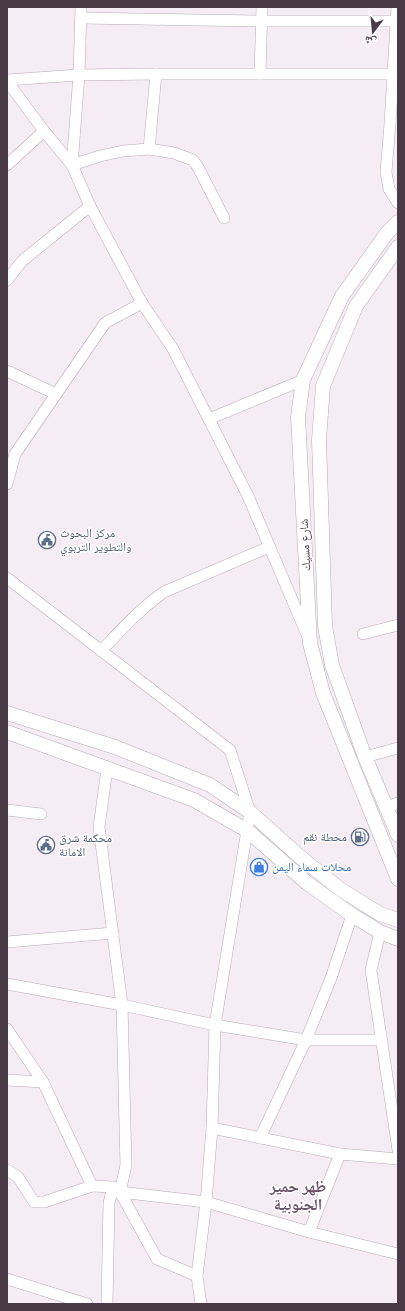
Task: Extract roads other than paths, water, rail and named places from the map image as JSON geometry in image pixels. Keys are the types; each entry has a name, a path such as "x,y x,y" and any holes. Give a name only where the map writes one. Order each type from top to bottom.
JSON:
{"street":[{"path":"260,74 262,7"},
{"path":"397,7 396,74 386,172 389,188 398,203"},
{"path":"72,165 79,75 81,12 261,21 397,21"},
{"path":"148,149 156,74"},
{"path":"7,80 79,75 396,74"},
{"path":"7,80 72,165 90,206 142,303 174,349 248,496 310,643"},
{"path":"7,165 44,130"},
{"path":"72,165 122,151 148,149 174,153 193,160 224,218"},
{"path":"7,280 22,261 90,206"},
{"name":"شارع مسيك","path":"398,222 387,233 342,296 303,380 298,417 310,643 323,693 398,879"},
{"name":"شارع مسيك","path":"398,247 356,306 323,386 319,440 324,626 332,665 365,757 392,805 398,834"},
{"path":"7,484 11,452 56,394 105,323 142,303"},
{"path":"7,371 56,394"},
{"path":"209,419 303,380"},
{"path":"101,651 139,612 164,592 269,546"},
{"path":"7,578 230,750 250,812 215,1025 212,1128 206,1202 197,1276 201,1304"},
{"path":"363,634 398,625"},
{"path":"7,713 115,747 210,785 250,812 340,889 380,914 398,920"},
{"path":"7,732 194,800 248,831 307,883 352,915 380,932 398,939"},
{"path":"365,757 398,748"},
{"path":"107,769 100,828 122,1005 126,1165 110,1202 107,1304"},
{"path":"7,810 41,814"},
{"path":"260,1138 306,1040 331,978 352,915"},
{"path":"380,932 371,970 398,1150"},
{"path":"7,942 113,933"},
{"path":"7,984 122,1005 215,1025 306,1040 382,1040"},
{"path":"7,1029 44,1082 92,1186"},
{"path":"7,1080 44,1082"},
{"path":"212,1128 340,1154 398,1159"},
{"path":"309,1232 340,1154"},
{"path":"7,1170 18,1177 34,1202 44,1202 92,1186 206,1202 309,1232 398,1254"},
{"path":"116,1190 157,1259 197,1276"},
{"path":"7,1279 87,1304"}],"place":[{"name":"مركز البحوث والتطوير التربوي","path":"47,540"},
{"name":"محطة نقم","path":"360,837"},
{"name":"محكمة شرق الامانة","path":"46,845"},
{"name":"محلات سماء اليمن","path":"259,867"}],"district":[{"name":"ظهر حمير الجنوبية","path":"298,1195"}]}
